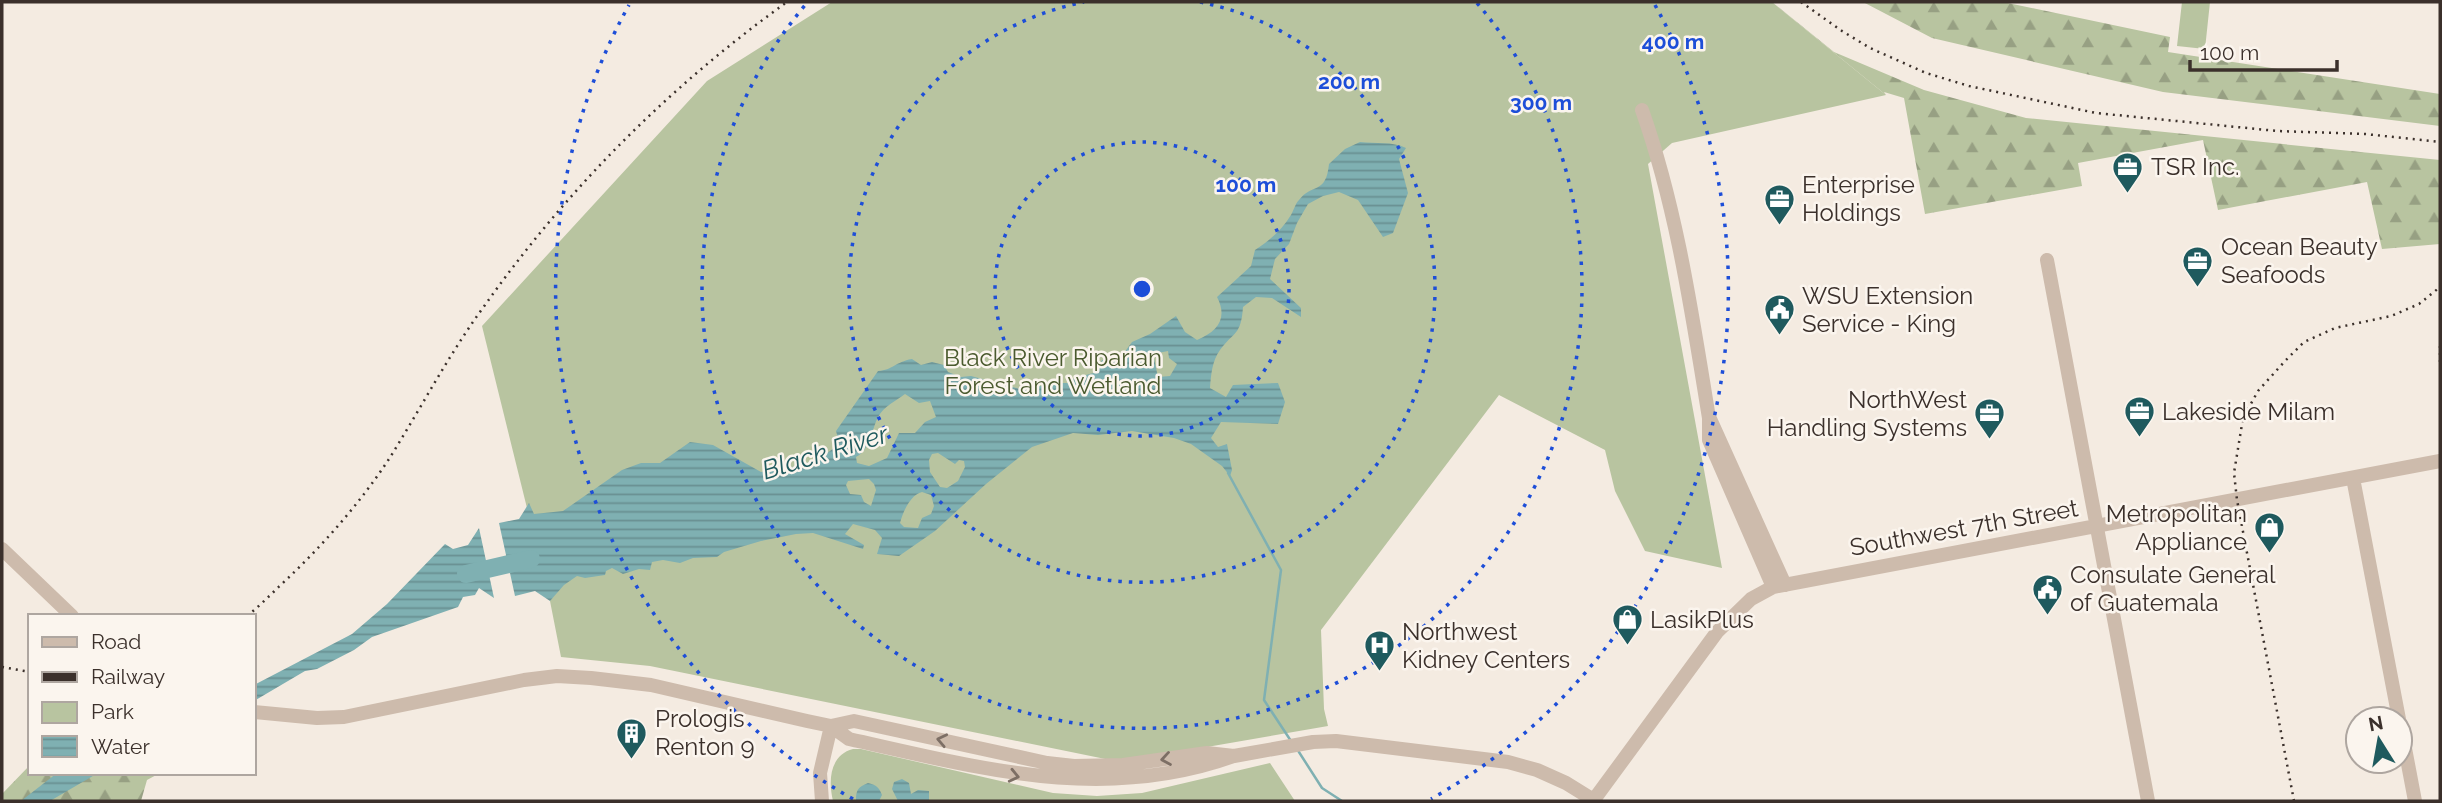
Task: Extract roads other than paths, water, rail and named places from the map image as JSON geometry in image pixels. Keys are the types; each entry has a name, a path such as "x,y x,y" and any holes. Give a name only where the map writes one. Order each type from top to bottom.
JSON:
{"street":[{"path":"1642,110 1659,158 1682,259 1709,418 1709,440 1779,586"},
{"path":"2047,260 2148,801"},
{"name":"Southwest 7th Street","path":"1594,801 1717,632 1751,599 1779,586 2440,461"},
{"path":"2353,478 2397,705"},
{"path":"2,549 70,614"},
{"path":"258,712 317,718 344,717 524,680 585,677 650,685 831,726 849,739 1033,780 1099,785 1122,783 1208,767 1234,756 1313,742 1336,741 1508,762 1537,770 1566,783 1594,801"},
{"path":"831,726 853,721 1047,763 1074,766 1124,765 1206,753 1234,756"},
{"path":"822,801 820,774 831,726"},
{"path":"2410,775 2415,801"}],"water":[{"path":"1360,142 1406,148 1399,159 1408,193 1393,233 1383,237 1358,200 1339,192 1308,204 1289,244 1275,259 1270,279 1301,308 1301,317 1272,298 1256,297 1243,307 1239,328 1215,359 1210,388 1226,397 1233,385 1278,383 1285,402 1278,424 1221,422 1211,438 1218,447 1227,444 1232,470 1230,476 1222,466 1191,444 1174,438 1132,431 1098,435 1073,433 1032,447 986,484 935,531 899,556 877,554 882,538 875,530 853,524 845,534 864,545 863,549 813,533 796,534 761,541 724,552 717,557 693,558 680,563 663,560 652,562 650,570 639,569 623,574 612,568 606,571 605,575 585,578 577,576 564,585 550,601 535,591 515,596 499,523 519,519 529,503 534,514 563,511 622,470 641,463 660,463 690,442 713,445 761,472 814,461 832,450 839,442 836,431 878,371 912,359 921,365 932,362 944,365 948,372 961,377 971,376 1024,390 1053,383 1068,383 1075,378 1097,372 1102,360 1121,357 1132,342 1150,334 1176,316 1185,332 1197,340 1211,332 1219,323 1221,311 1217,297 1251,266 1255,250 1284,226 1296,203 1322,185 1329,164 1345,149","holes":["1168,351 1169,358 1177,364 1170,376 1158,377 1153,354","905,394 919,403 930,401 936,417 925,422 915,433 899,433 887,458 869,466 857,463 856,457 868,445 876,422 887,407","938,453 955,464 959,460 964,461 965,467 958,481 947,488 940,487 930,472 929,460 932,454","869,479 876,490 871,506 864,502 861,495 850,494 846,485 848,481","922,492 931,495 934,506 931,514 922,518 918,528 904,527 900,523 901,519 914,497"]},
{"path":"479,528 494,598 479,588 475,595 463,597 458,607 372,637 354,650 317,669 305,671 256,700 256,684 352,634 387,604 445,544 453,549 468,545"},
{"path":"54,775 95,775 50,801 21,801"},
{"path":"902,779 909,783 911,794 918,790 929,791 929,801 898,801 892,789 894,782"},
{"path":"868,783 880,790 882,795 879,801 856,800 858,789"}],"waterway":[{"path":"1228,473 1281,570 1264,700 1291,741"},
{"name":"Black River","path":"466,574 531,559"},
{"path":"1297,749 1322,788 1342,801"}],"railway":[{"path":"249,614 314,552 366,491 389,459 472,324 517,262 586,180 623,141 702,68 787,2"},
{"path":"1801,2 1870,48 1926,73 1969,86 2096,113 2277,131 2365,134 2440,142"},
{"path":"2294,801 2237,500 2234,473 2243,418 2258,391 2304,342 2335,328 2391,316 2419,304 2440,287"},
{"path":"2440,346 2440,365"},
{"path":"2,667 28,672"}],"place":[{"name":"TSR Inc.","path":"2128,194"},
{"name":"Enterprise Holdings","path":"1779,226"},
{"name":"Ocean Beauty Seafoods","path":"2198,288"},
{"name":"WSU Extension Service - King","path":"1779,337"},
{"name":"Lakeside Milam","path":"2139,439"},
{"name":"NorthWest Handling Systems","path":"1990,441"},
{"name":"Metropolitan Appliance","path":"2270,555"},
{"name":"Consulate General of Guatemala","path":"2047,616"},
{"name":"LasikPlus","path":"1627,647"},
{"name":"Northwest Kidney Centers","path":"1379,673"},
{"name":"Prologis Renton 9","path":"632,760"}],"park label":[{"name":"Black River Riparian Forest and Wetland","path":"1053,372"}]}
